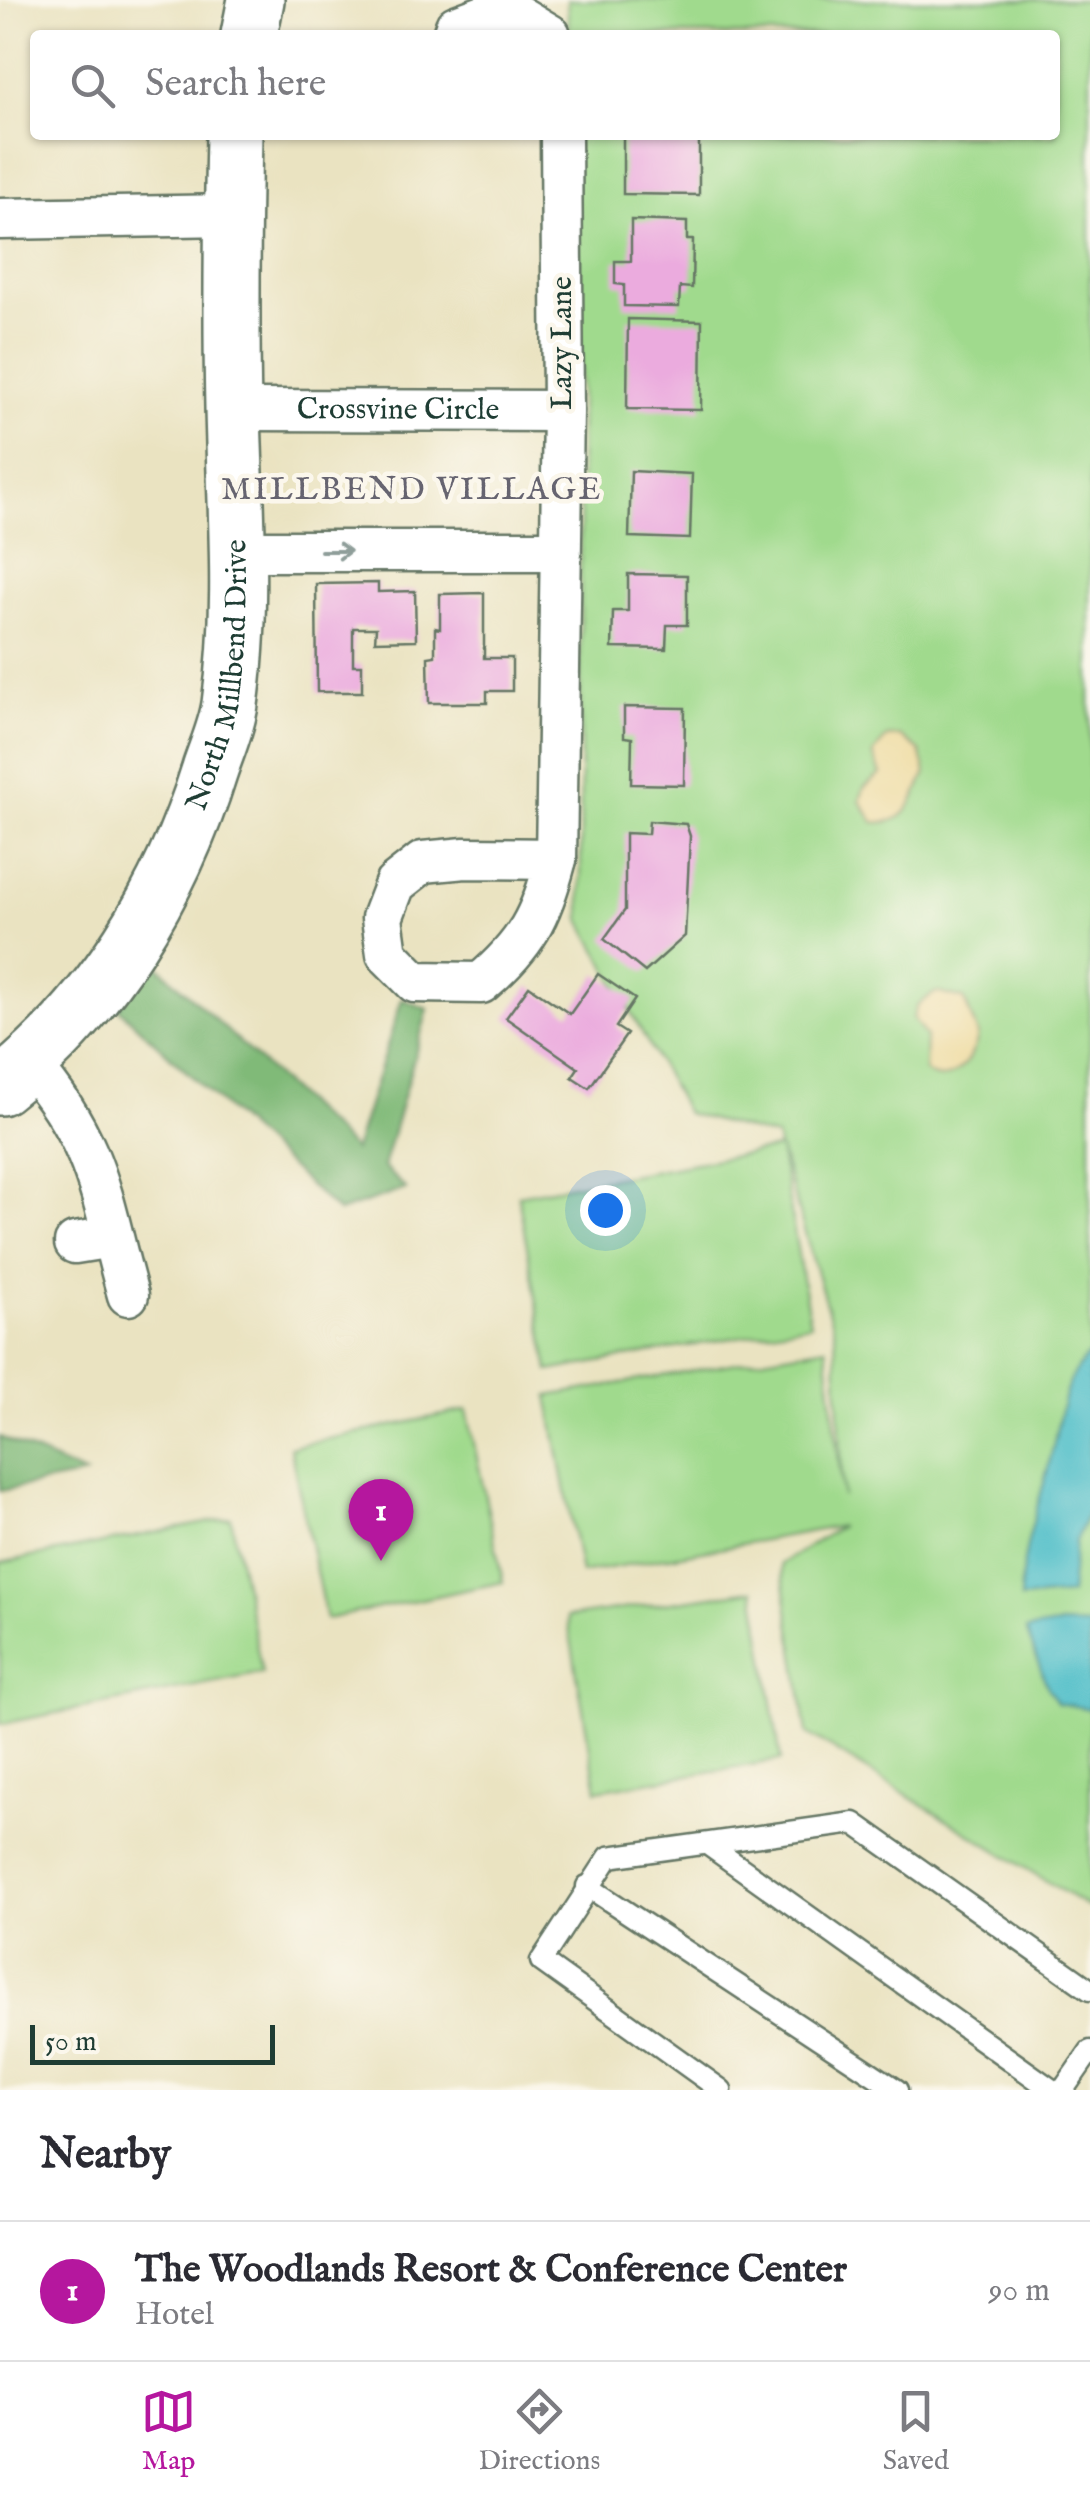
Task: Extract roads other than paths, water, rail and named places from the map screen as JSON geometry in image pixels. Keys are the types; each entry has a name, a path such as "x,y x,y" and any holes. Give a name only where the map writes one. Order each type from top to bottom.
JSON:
{"street":[{"path":"249,30 256,0"},
{"path":"455,30 456,26 505,8 542,30"},
{"name":"North Millbend Drive","path":"15,1076 110,971 170,876 194,823 230,708 239,551 233,410 234,140"},
{"name":"Lazy Lane","path":"556,860 563,410 562,140"},
{"path":"0,219 232,216"},
{"name":"Crossvine Circle","path":"233,410 563,410"},
{"path":"239,551 560,551"},
{"path":"15,1076 62,1101 82,1138 101,1180 94,1240 128,1295"}],"lane":[{"path":"721,2090 542,1960 609,1857 854,1823 1090,1990"},
{"path":"710,1846 1052,2090"},
{"path":"587,1886 897,2090"},
{"path":"1063,2090 1090,2052"}],"water":[{"path":"1090,1353 1090,1508 1075,1541 1070,1594 1020,1599 1029,1538 1063,1404 1075,1372"},
{"path":"1057,1625 1090,1626 1090,1709 1058,1703 1048,1689 1026,1630"}],"place":[{"name":"The Woodlands Resort & Conference Center","path":"381,1561"}],"district":[{"name":"MILLBEND VILLAGE","path":"412,490"}]}
